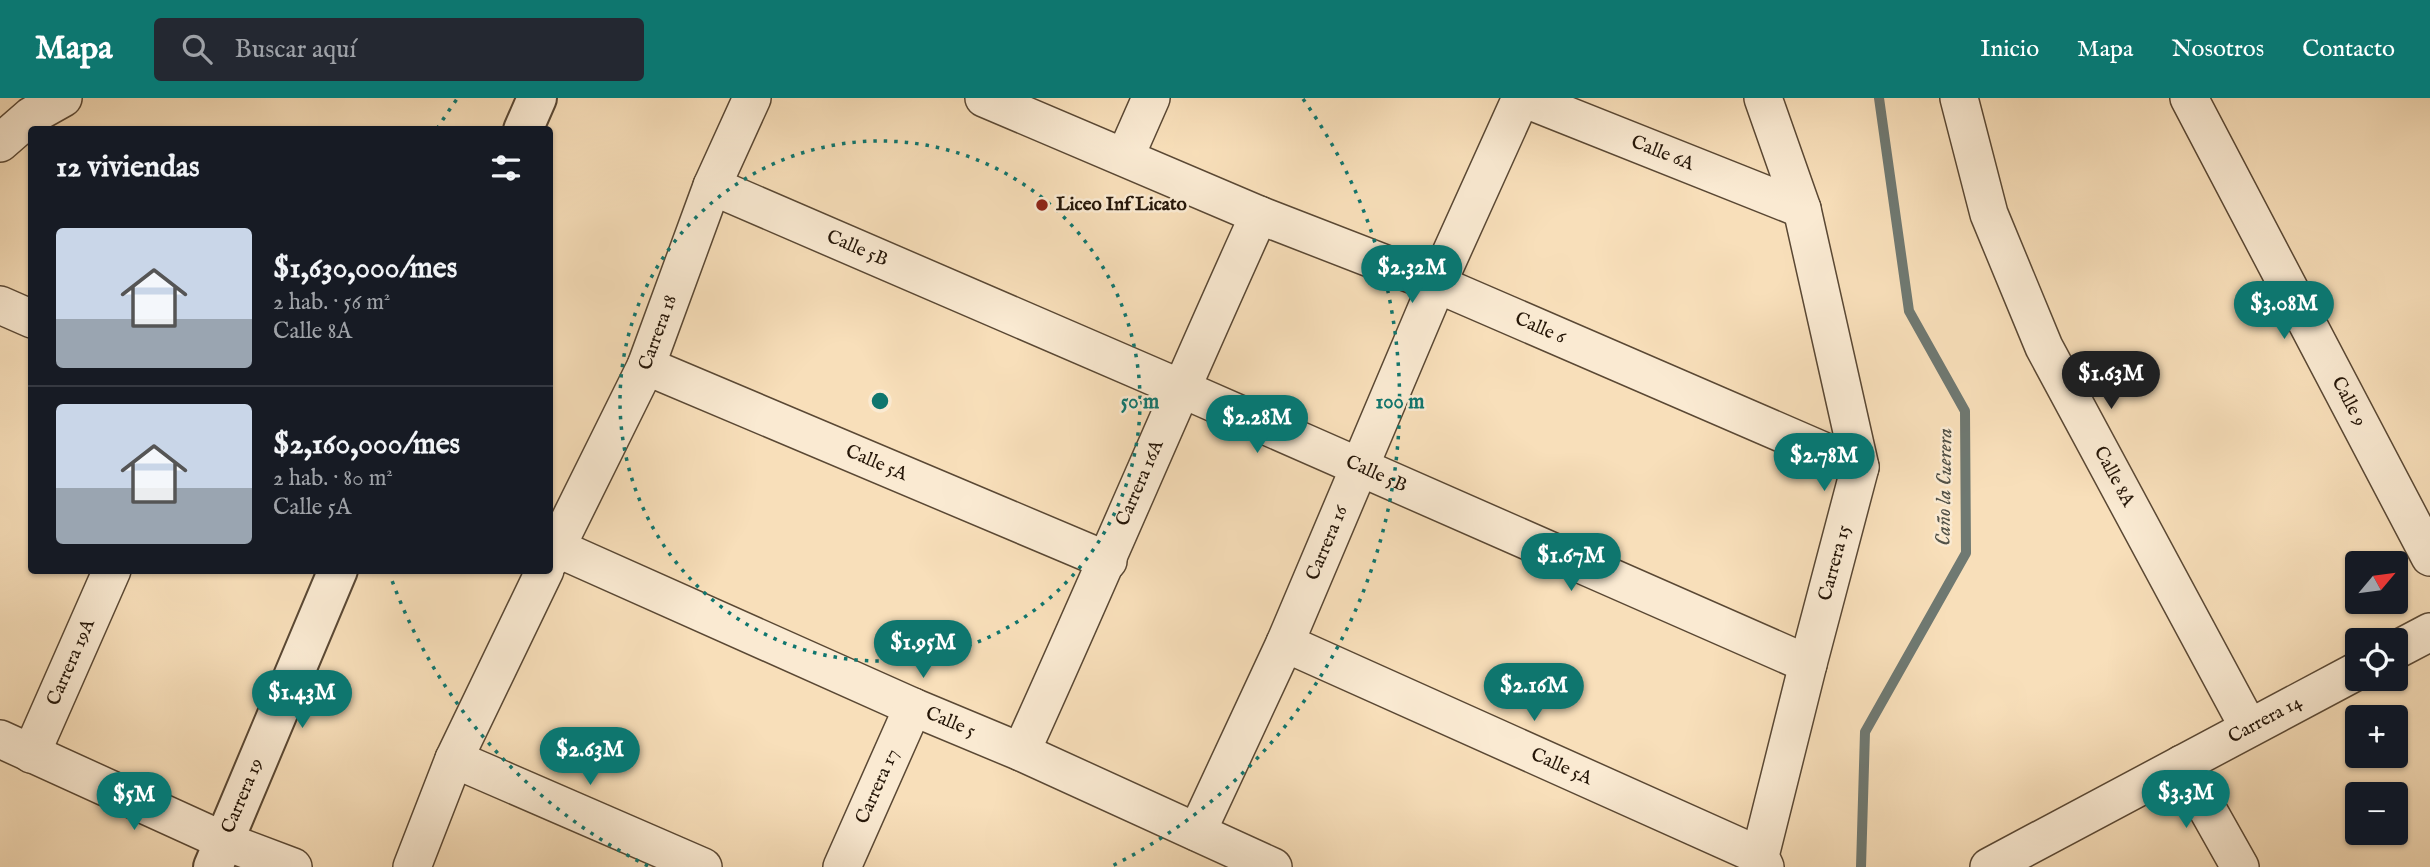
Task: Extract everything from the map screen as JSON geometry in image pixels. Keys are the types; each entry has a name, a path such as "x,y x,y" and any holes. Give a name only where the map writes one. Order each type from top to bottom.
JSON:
{"street":[{"path":"0,143 27,107 63,98"},
{"path":"525,126 537,98"},
{"name":"Carrera 18","path":"553,550 646,366 712,187 752,98"},
{"name":"Calle 6","path":"984,98 1259,215 1437,284 1860,467"},
{"path":"1125,158 1150,98"},
{"name":"Calle 6A","path":"1522,98 1802,209"},
{"name":"Carrera 16","path":"1197,832 1285,643 1437,284 1522,98"},
{"name":"Carrera 15","path":"1763,98 1802,209 1860,467 1808,664 1763,861"},
{"name":"Calle 8A","path":"1959,98 1989,214 2045,347 2249,728"},
{"name":"Calle 9","path":"2198,101 2430,557"},
{"name":"Calle 5B","path":"712,187 1180,388 1808,664"},
{"name":"Carrera 16A","path":"1021,752 1108,561 1180,388 1259,215"},
{"name":"Calle 5A","path":"646,366 1108,561"},
{"name":"Calle 5","path":"553,557 1021,752 1197,832 1258,864"},
{"name":"Carrera 19A","path":"15,746 110,574"},
{"name":"Carrera 19","path":"218,854 336,574"},
{"name":"Carrera 18","path":"412,867 454,759 541,574"},
{"name":"Calle 5A","path":"1285,643 1763,861"},
{"name":"Carrera 14","path":"1989,867 2345,677"},
{"name":"Carrera 17","path":"842,867 913,707"},
{"path":"15,746 218,854 293,867"},
{"path":"454,759 703,867"},
{"path":"2182,764 2240,867"}],"waterway":[{"name":"Caño la Cuerera","path":"1861,867 1865,732 1966,553 1965,411 1909,311 1879,98"}],"place":[{"name":"Liceo Inf Licato","path":"1042,205"}]}
